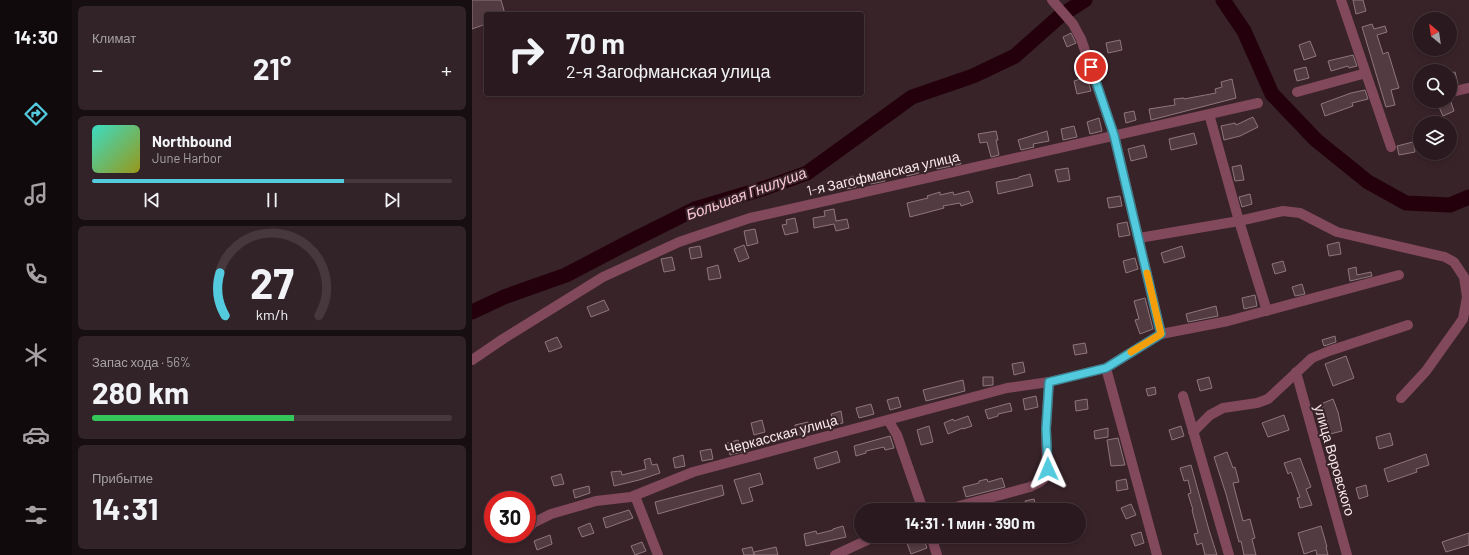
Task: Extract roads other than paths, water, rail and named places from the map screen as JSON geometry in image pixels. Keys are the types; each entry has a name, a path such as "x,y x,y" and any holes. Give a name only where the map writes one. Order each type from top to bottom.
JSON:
{"street":[{"path":"1341,0 1391,147"},
{"path":"1056,4 1068,18 1082,39 1114,135 1161,334 1228,321 1399,275"},
{"path":"1297,92 1366,73"},
{"path":"1457,91 1469,88"},
{"name":"1-я Загофманская улица","path":"472,360 603,277 686,240 750,218 1258,103"},
{"path":"1209,114 1267,311"},
{"path":"1139,238 1283,211 1300,213 1336,232 1445,257 1454,262 1464,277 1467,297 1463,318 1426,371 1401,398"},
{"path":"1193,432 1210,415 1223,408 1257,403 1268,399 1312,358 1408,325"},
{"name":"Черкасская улица","path":"536,522 551,514 596,501 631,498 693,472 1007,388 1049,382 1106,368 1161,334"},
{"path":"1106,368 1157,555"},
{"name":"улица Воровского","path":"1296,372 1347,555"},
{"path":"970,503 1030,487 1046,477 1048,469 1046,429 1049,382"},
{"path":"1183,396 1229,555"},
{"path":"888,420 897,435 921,503"},
{"path":"635,496 658,555"},
{"path":"835,555 861,543"},
{"path":"933,543 937,555"}],"waterway":[{"name":"Большая Гнилуша","path":"472,312 504,297 566,275 695,209 765,188 807,173 912,97 973,76 1015,56 1060,16 1085,0"},
{"name":"Большая Гнилуша","path":"1223,0 1244,31 1272,94 1316,140 1368,182 1406,203 1450,205 1469,197"}]}
